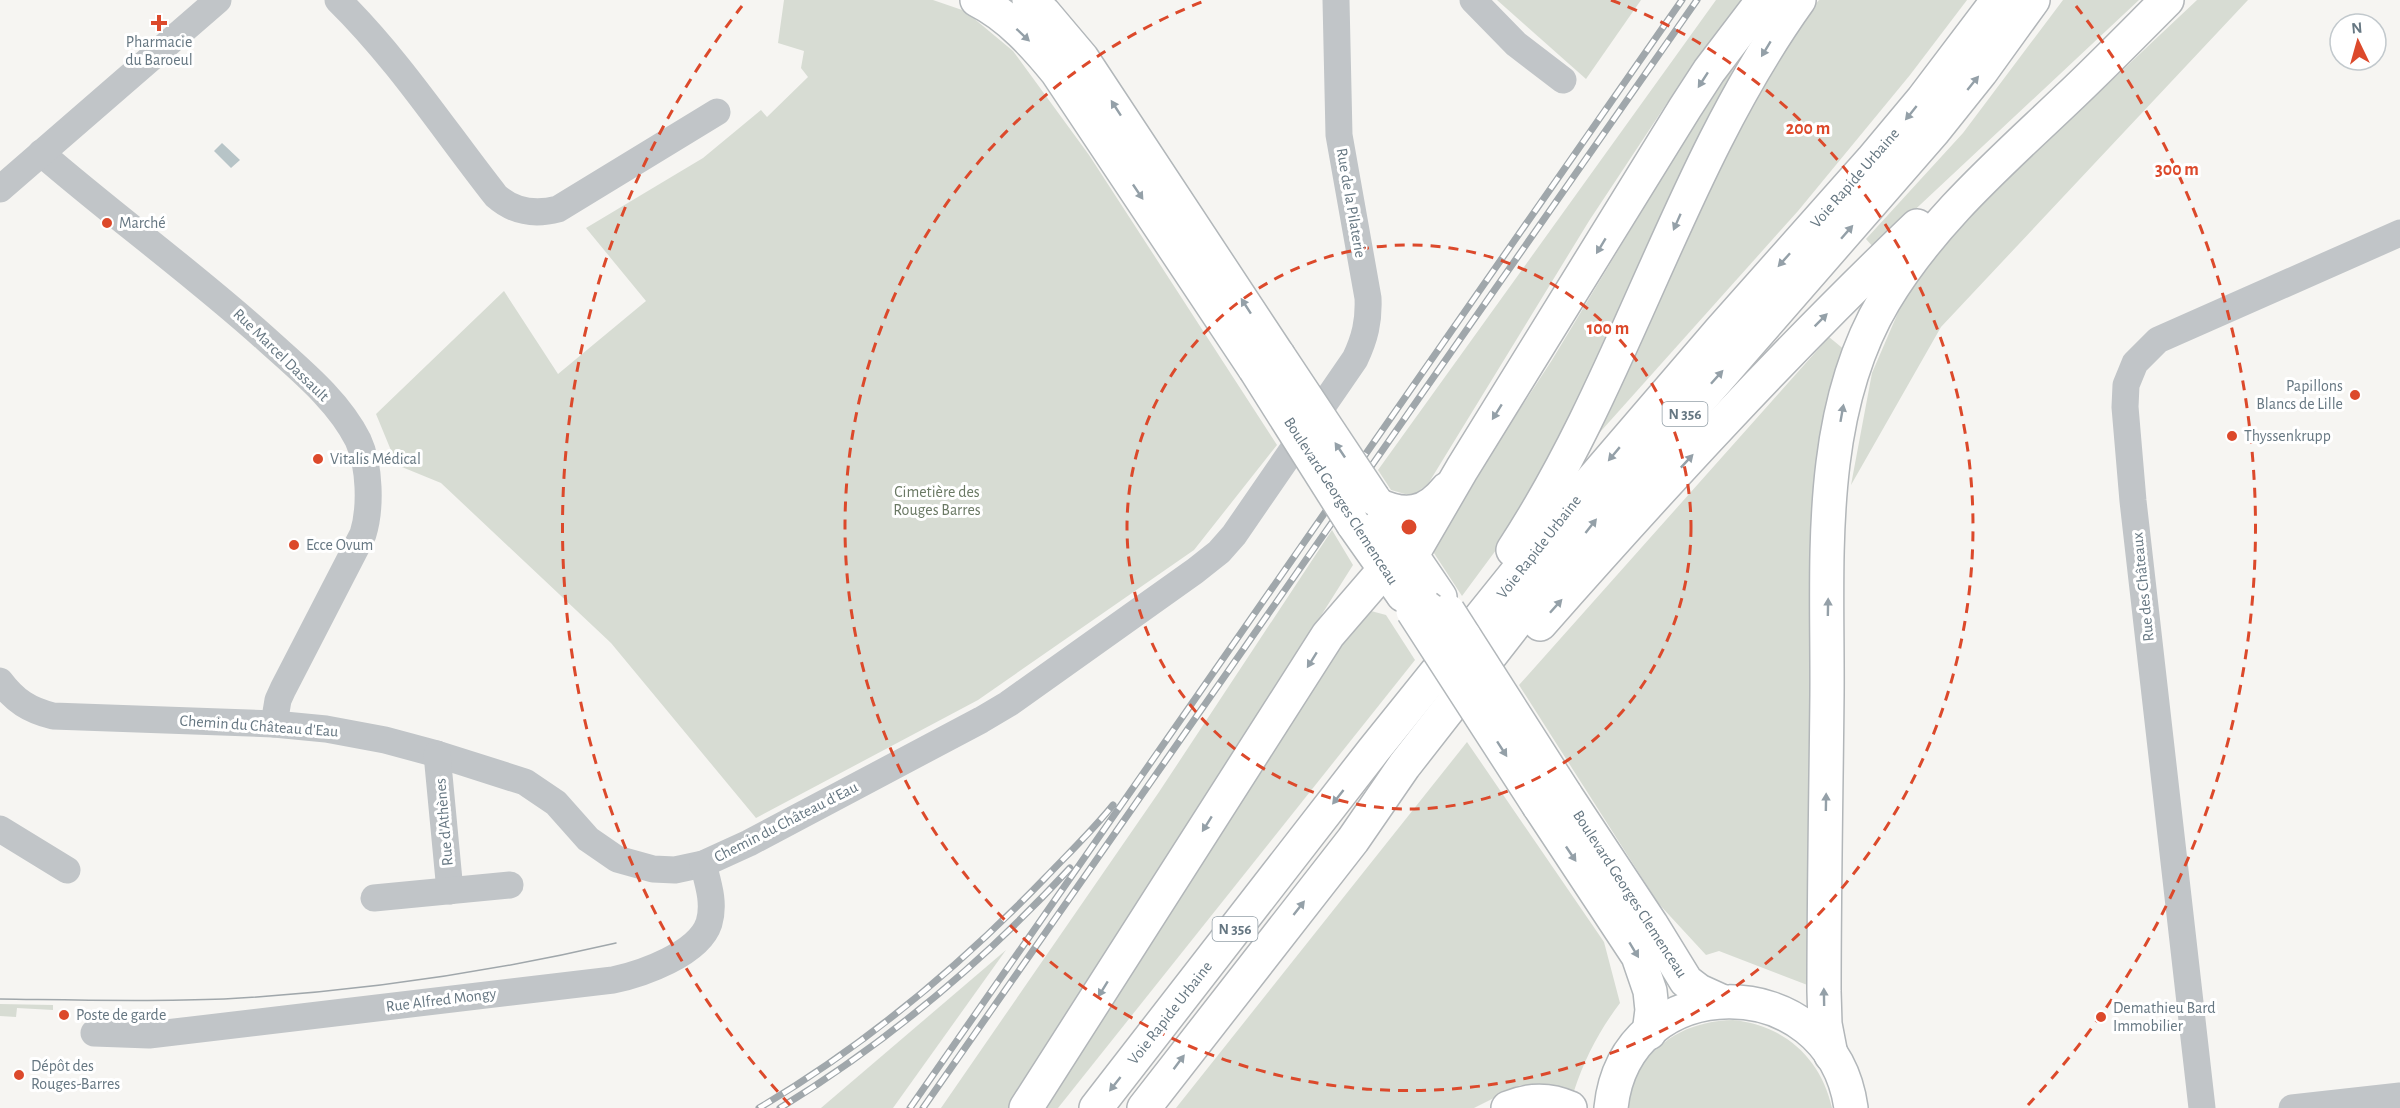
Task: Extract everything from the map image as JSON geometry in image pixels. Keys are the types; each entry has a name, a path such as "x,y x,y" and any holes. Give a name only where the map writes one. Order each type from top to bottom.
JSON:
{"main road":[{"name":"Boulevard Georges Clemenceau","path":"977,0 1014,26 1057,72 1267,362 1367,509 1413,589 1552,800 1651,924 1686,981 1699,991 1721,1001"},
{"name":"Boulevard Georges Clemenceau","path":"1029,0 1051,21 1082,58 1267,362"},
{"path":"1367,509 1407,513 1426,508 1445,492 1685,108 1709,71 1763,0"},
{"path":"1373,751 1501,567 1555,480 1616,360 1714,142 1755,67 1799,0"},
{"name":"Voie Rapide Urbaine","path":"1096,1108 1373,751 1582,492 1721,330 1872,160 1923,99 1998,0"},
{"name":"Voie Rapide Urbaine","path":"1144,1108 1353,840 1404,766 1607,506 1933,132 1981,72 2033,0"},
{"path":"1353,840 1402,795 1535,629 1650,501 1805,336 1964,180 2166,0"},
{"path":"1851,1108 1844,1080 1832,1055 1825,1024 1824,991 1829,526 1837,440 1851,376 1865,339 1884,301 1906,266 1943,219 2068,99 2166,0"},
{"path":"1026,1108 1328,635 1346,612 1372,597 1413,589 1462,468"},
{"name":"Boulevard Georges Clemenceau","path":"1413,589 1464,636 1638,956 1650,991 1652,1010 1649,1033"},
{"path":"1611,1108 1613,1093 1621,1070 1633,1050 1649,1033 1682,1011 1701,1004 1721,1001 1760,1004 1788,1015 1812,1032 1832,1055"},
{"path":"1508,1108 1533,1101 1559,1103 1570,1108"}],"street":[{"path":"0,189 218,0"},
{"path":"338,0 427,102 496,196 519,209 538,213 558,209 717,112"},
{"name":"Rue de la Pilaterie","path":"1330,396 1360,348 1365,336 1369,312 1339,135 1336,0"},
{"path":"1473,0 1516,44 1563,80"},
{"name":"Rue Marcel Dassault","path":"41,153 208,288 307,375 352,429 362,449 369,507 363,534 283,689 274,724"},
{"name":"Rue des Châteaux","path":"2202,1108 2133,501 2125,407 2126,385 2135,363 2158,340 2400,233"},
{"name":"Chemin du Château d'Eau","path":"4,695 30,710 53,716 274,724 364,735 437,753 537,788 556,803 596,846 617,860 664,870 686,868 703,864 749,843 995,712 1201,567 1234,535 1330,396"},
{"name":"Rue d'Athènes","path":"437,753 450,891"},
{"path":"0,829 67,870"},
{"name":"Rue Alfred Mongy","path":"94,1033 149,1035 601,981 639,974 676,956 705,932 709,924 711,903 703,864"},
{"path":"374,898 510,885"},
{"path":"2292,1108 2400,1096"}],"green space":[{"name":"Cimetière des Rouges Barres","path":"784,0 933,0 965,11 1013,51 1089,155 1277,445 1194,550 978,700 756,818 611,643 441,483 397,465 376,414 504,291 558,374 646,301 586,228 703,158 761,110 767,117 808,77 801,68 804,51 778,43"},
{"path":"1497,0 1641,0 1586,79"},
{"path":"1716,0 1746,0 1667,103 1589,221 1428,484 1412,496 1391,490 1378,470"},
{"path":"1819,0 1967,0 1910,75 1798,211 1593,440 1731,141 1789,36"},
{"path":"2063,0 2139,0 1874,248 1866,239 1963,133"},
{"path":"2197,0 2248,0 1941,327 1851,485 1872,373 1909,287 1982,196 2093,98"},
{"path":"1738,59 1680,180 1558,451 1516,523 1462,596 1430,547 1552,360 1643,209 1698,107"},
{"path":"1829,337 1846,351 1820,439 1813,639 1810,986 1719,951 1706,955 1658,903 1519,685"},
{"path":"1332,530 1353,565 1010,1108 941,1108 1159,792"},
{"path":"1371,611 1386,615 1415,660 1058,1108 1039,1108 1340,640 1358,620"},
{"path":"1467,742 1604,942 1620,1003 1593,1045 1574,1091 1545,1085 1520,1085 1474,1108 1176,1108"},
{"path":"1006,950 893,1108 821,1108"},
{"path":"0,1004 53,1005 53,1010 17,1008 16,1017 0,1016"},
{"path":"1733,1020 1768,1029 1798,1047 1819,1074 1832,1108 1624,1108 1637,1072 1658,1047 1692,1027"}],"shaded area":[{"path":"222,143 240,160 231,168 214,151"}],"tram line":[{"path":"0,999 196,1000 323,992 470,972 616,943"}],"railway":[{"path":"910,1108 1682,0"},
{"path":"923,1108 1697,0"},
{"path":"759,1108 837,1058 910,1003 1012,911 1113,805"},
{"path":"780,1108 820,1083 897,1028 1004,935 1070,868"}],"place":[{"name":"Pharmacie du Baroeul","path":"159,23"},
{"name":"Marché","path":"107,223"},
{"name":"Papillons Blancs de Lille","path":"2355,395"},
{"name":"Thyssenkrupp","path":"2232,436"},
{"name":"Vitalis Médical","path":"318,459"},
{"name":"Ecce Ovum","path":"294,545"},
{"name":"Poste de garde","path":"64,1015"},
{"name":"Demathieu Bard Immobilier","path":"2101,1017"},
{"name":"Dépôt des Rouges-Barres","path":"19,1075"}]}
